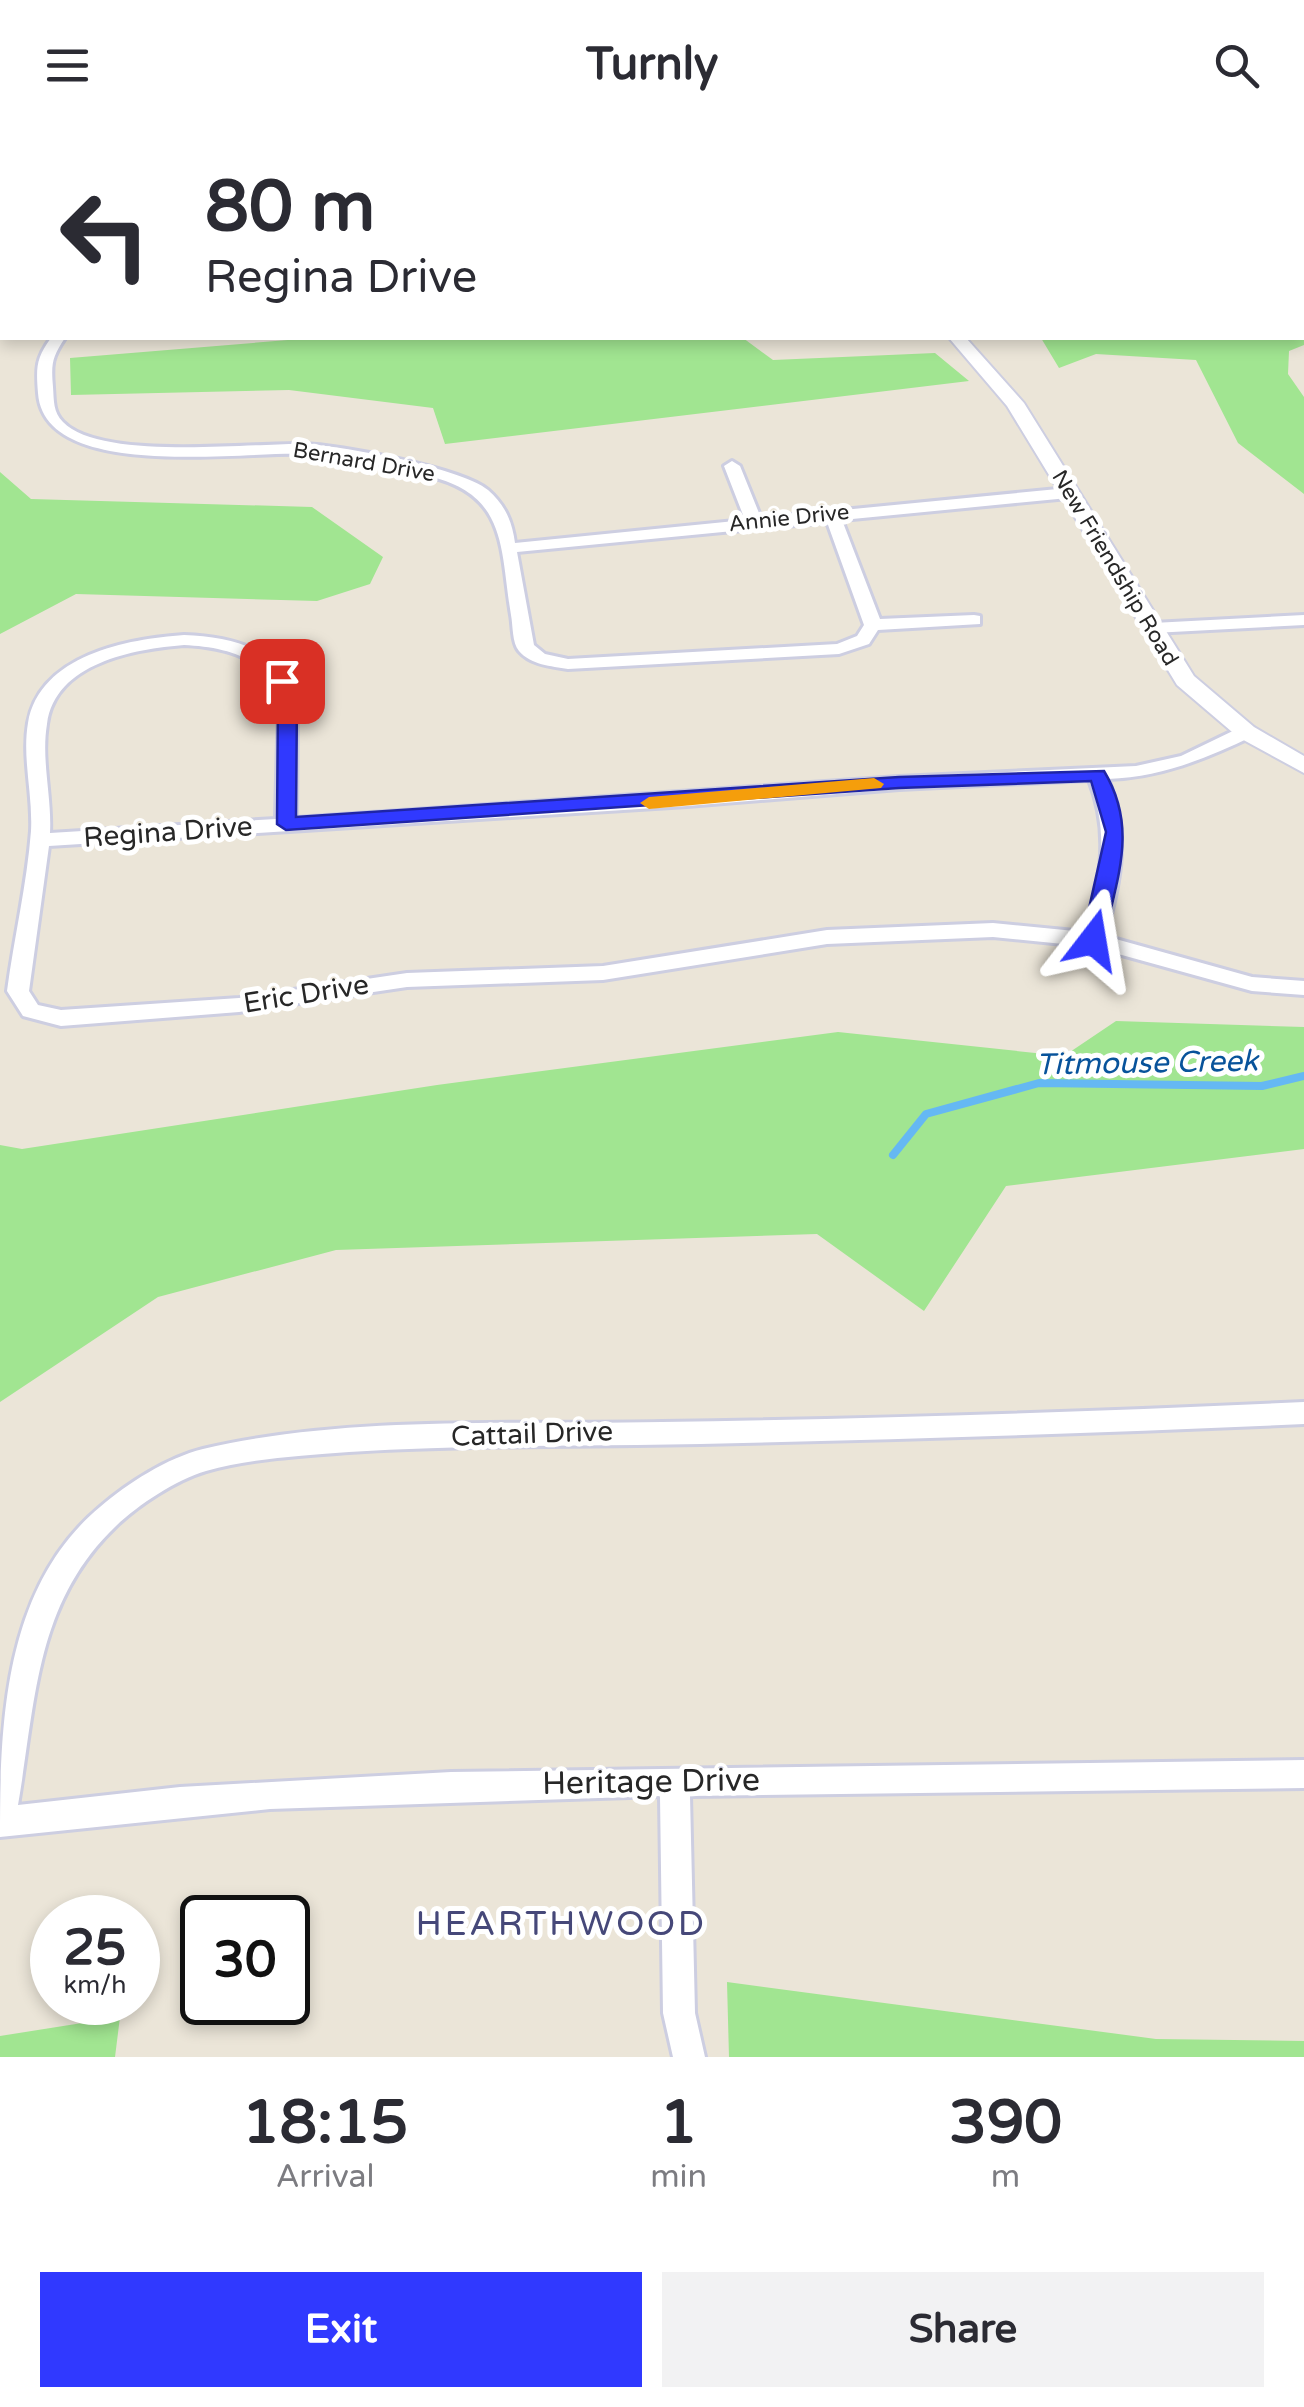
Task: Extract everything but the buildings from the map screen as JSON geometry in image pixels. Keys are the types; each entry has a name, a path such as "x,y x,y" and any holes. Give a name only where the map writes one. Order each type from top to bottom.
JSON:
{"street":[{"name":"Bernard Drive","path":"57,340 43,359 47,411 60,428 75,438 146,451 308,448 440,474 466,483 494,504 511,548 525,647 546,661 568,664 839,649 863,640 874,625"},
{"name":"New Friendship Road","path":"960,340 1015,404 1185,680 1246,732 1304,766"},
{"path":"732,466 754,521"},
{"name":"Annie Drive","path":"511,548 1068,493"},
{"path":"832,514 874,625 974,620"},
{"path":"1153,628 1304,620"},
{"name":"Eric Drive","path":"286,824 288,698 273,668 243,650 204,641 163,641 98,658 62,680 48,695 37,725 42,770 40,840 18,991 31,1011 47,1017 196,1009 406,980 602,973 854,934 992,930 1093,940 1252,984 1304,988"},
{"name":"Regina Drive","path":"40,840 899,782 1098,775 1174,765 1246,732"},
{"path":"1093,940 1116,832 1111,805 1098,775"},
{"name":"Cattail Drive","path":"0,1821 34,1636 48,1592 95,1528 138,1493 167,1476 222,1454 415,1437 984,1429 1304,1413"},
{"name":"Heritage Drive","path":"0,1821 370,1790 1304,1774"},
{"path":"675,1782 678,2013 689,2057"}],"green space":[{"path":"288,340 746,340 773,360 935,353 969,381 445,444 433,408 289,390 71,395 70,358"},
{"path":"1042,340 1304,340 1304,345 1289,351 1288,374 1304,397 1304,494 1238,443 1196,360 1096,354 1059,368"},
{"path":"0,472 31,499 312,507 383,557 370,584 317,601 76,594 0,634"},
{"path":"1116,1021 1304,1027 1304,1149 1006,1186 924,1311 817,1234 336,1250 158,1297 0,1402 0,1145 22,1149 437,1085 838,1032 1064,1056"},
{"path":"727,1982 1156,2039 1304,2041 1304,2057 729,2057"},
{"path":"69,2025 119,2025 115,2057 0,2057 0,2036"}],"waterway":[{"name":"Titmouse Creek","path":"893,1155 926,1114 1039,1083 1262,1086 1304,1076"}],"slow traffic":[{"path":"649,803 874,784"}],"district":[{"name":"HEARTHWOOD","path":"561,1924"}],"route":[{"path":"282,681 288,698 286,824 687,800 899,782 1098,775 1111,805 1116,832 1093,940"}]}
